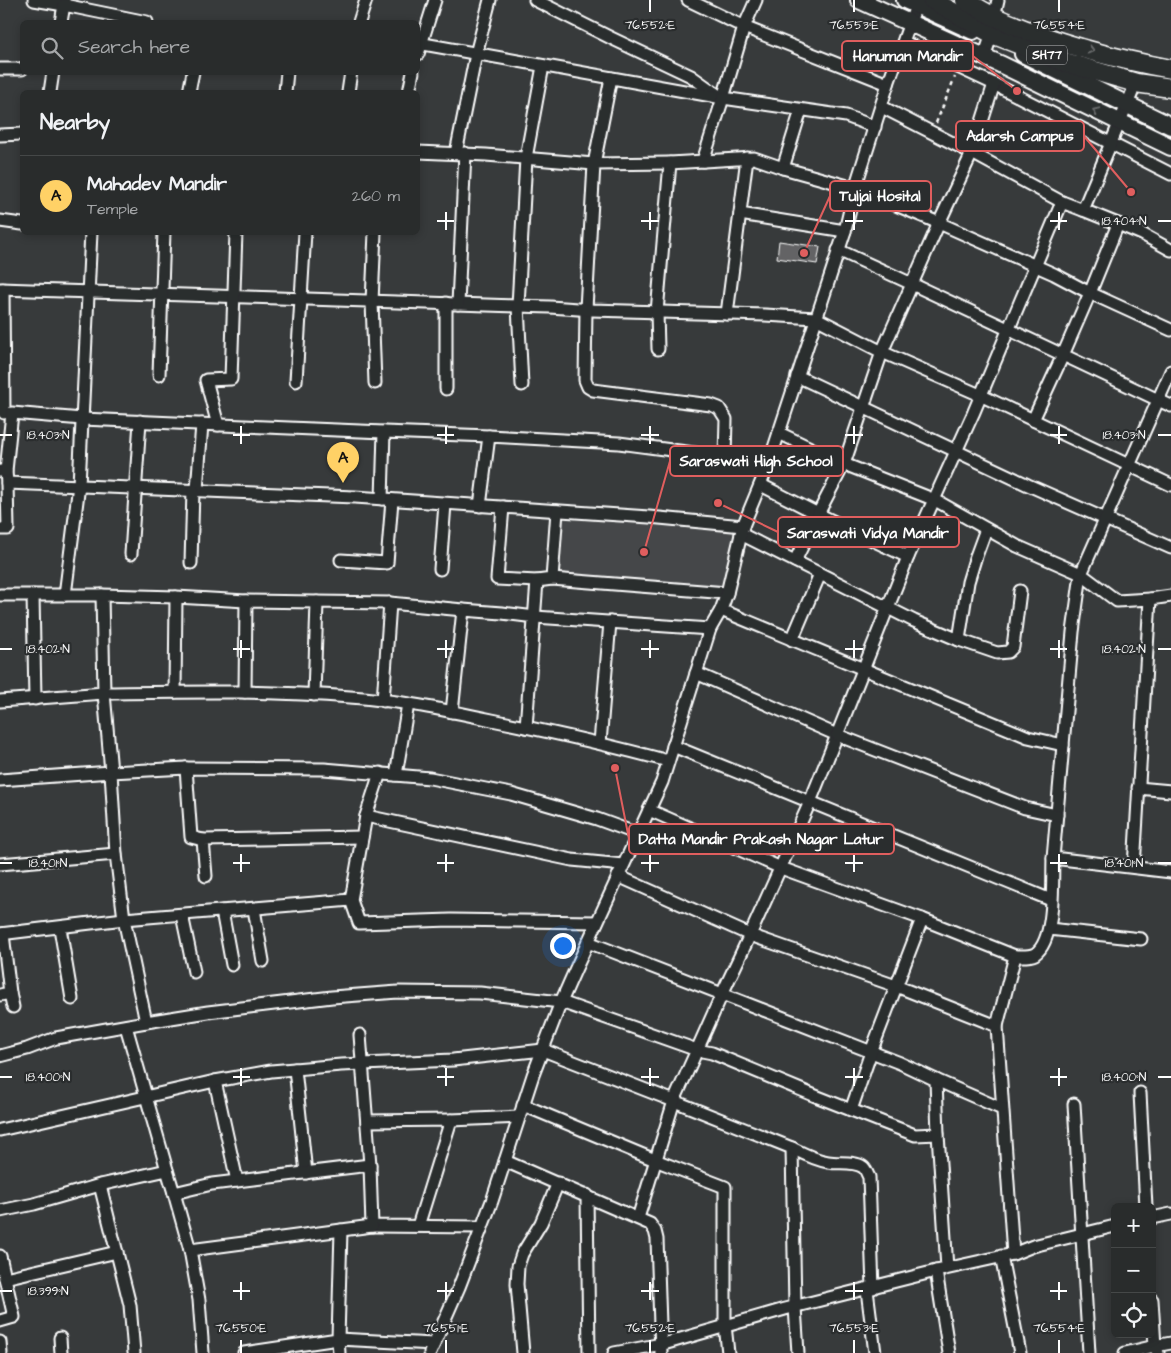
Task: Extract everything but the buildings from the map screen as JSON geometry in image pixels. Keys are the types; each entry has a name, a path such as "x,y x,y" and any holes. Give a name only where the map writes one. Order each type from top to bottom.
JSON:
{"main road":[{"name":"SH77","path":"965,0 994,22 1061,61 1136,83 1171,88"},
{"name":"SH77","path":"918,1 1068,44 1171,69"}],"street":[{"path":"34,0 64,3 138,20"},
{"path":"360,20 366,0"},
{"path":"420,41 435,0"},
{"path":"458,304 460,153 476,54 490,0"},
{"path":"535,0 691,76 723,98"},
{"path":"688,0 744,27 888,84"},
{"path":"703,161 744,27 756,0"},
{"path":"859,0 984,57 1171,147"},
{"path":"244,1353 271,1352 338,1339 432,1348 459,1287 482,1227 519,1117 562,1002 662,782 710,629 721,610 727,593 742,530 779,433 845,230 855,188 888,84 918,1"},
{"path":"61,20 64,3"},
{"path":"984,57 994,22 1128,104 1171,126"},
{"path":"904,42 994,84 1171,174"},
{"path":"420,47 476,54 723,98 846,116 875,127"},
{"path":"522,385 518,306 526,158 543,66"},
{"path":"0,69 20,69"},
{"path":"50,90 53,75"},
{"path":"189,90 192,75"},
{"path":"285,90 287,75"},
{"path":"348,90 351,75"},
{"path":"409,90 412,75"},
{"path":"611,78 594,164 586,309 585,380 588,387 602,392 711,405 719,408 726,419 725,457"},
{"path":"1083,210 1136,83"},
{"path":"795,561 844,464 882,352 972,153 994,84"},
{"path":"882,107 1062,202 1142,234 1171,250"},
{"path":"783,168 801,110"},
{"path":"0,135 20,134"},
{"path":"420,152 460,153 594,164 670,163 754,158 855,188 1036,266 1171,330"},
{"path":"726,314 747,158"},
{"path":"658,349 657,312 670,163"},
{"path":"638,1218 674,1101 810,802 908,557 935,500 1062,202"},
{"path":"740,214 845,230"},
{"path":"0,221 20,224"},
{"path":"1033,420 1090,293 1118,224"},
{"path":"65,595 79,485 90,292 91,235"},
{"path":"159,375 164,235"},
{"path":"218,425 206,380 231,379 236,235"},
{"path":"296,381 305,235"},
{"path":"375,235 372,302 375,383"},
{"path":"838,250 1171,406"},
{"path":"0,529 8,529 7,483 3,471 5,413 2,289 302,300 446,303 816,318 882,352 980,395 1171,485"},
{"path":"446,303 446,389"},
{"path":"649,810 781,868 922,919 1015,956 1035,954 1042,946 1049,929 1053,858 1073,632 1081,574 1171,371"},
{"path":"797,376 1105,520 1171,548"},
{"path":"5,413 82,419 489,436 619,444 769,462"},
{"path":"131,554 140,421"},
{"path":"192,563 195,490 202,424"},
{"path":"341,560 387,563 384,432"},
{"path":"779,433 844,464 935,500 1017,546 1081,574 1117,601 1171,596"},
{"path":"480,506 489,436"},
{"path":"7,483 136,487 503,507 649,517 742,530 795,561 888,607 959,640 997,652 1008,652 1013,647 1020,591"},
{"path":"761,484 818,514 908,557"},
{"path":"440,569 445,504"},
{"path":"503,507 497,578 537,581 552,579 727,593"},
{"path":"552,579 557,511"},
{"path":"959,640 968,582 986,529"},
{"path":"792,640 820,574"},
{"path":"526,727 537,581"},
{"path":"0,595 102,595 390,603 502,613 535,618 710,629"},
{"path":"33,595 35,699"},
{"path":"102,595 104,693 116,854 124,919 146,1022"},
{"path":"175,692 176,597"},
{"path":"1134,867 1150,599"},
{"path":"245,692 246,600"},
{"path":"314,694 317,602"},
{"path":"382,701 390,603"},
{"path":"452,712 463,610"},
{"path":"721,610 1028,737 1064,745"},
{"path":"600,743 610,622"},
{"path":"696,673 837,735 1026,808 1057,814"},
{"path":"0,702 104,693 245,692 352,697 452,712 600,743 668,761"},
{"path":"396,774 408,704"},
{"path":"673,746 1051,900"},
{"path":"186,768 191,837 203,840 362,837"},
{"path":"0,780 186,768 324,768 396,774 430,778 511,794 597,819 638,834"},
{"path":"380,773 366,816 351,900 359,923 451,920 597,922"},
{"path":"1138,788 1171,791"},
{"path":"366,816 572,860 623,865"},
{"path":"203,840 206,876"},
{"path":"0,864 116,854"},
{"path":"1053,858 1171,872"},
{"path":"618,876 750,935 896,986 997,1026"},
{"path":"13,1007 5,994 2,934 124,919 351,900"},
{"path":"254,908 263,961"},
{"path":"222,911 232,965"},
{"path":"182,915 194,972"},
{"path":"851,1110 922,919"},
{"path":"60,928 72,999"},
{"path":"1049,929 1141,939"},
{"path":"588,942 900,1063 1002,1109"},
{"path":"1015,956 997,1026 1007,1255 1020,1353"},
{"path":"0,1056 27,1049 56,1038 208,1012 332,997 398,992 480,993 562,1002 697,1050 712,1053 915,1135 938,1134"},
{"path":"126,1026 190,1250 199,1300 203,1353"},
{"path":"360,1035 370,1165 372,1226"},
{"path":"0,1130 215,1081 271,1071 453,1060 543,1050 816,1159 864,1168 869,1177 870,1289 876,1353"},
{"path":"295,1069 306,1173"},
{"path":"936,1080 942,1270 949,1353"},
{"path":"215,1081 238,1181"},
{"path":"1140,1093 1146,1203"},
{"path":"524,1104 655,1160 725,1187 725,1325 728,1353"},
{"path":"1074,1104 1089,1353"},
{"path":"367,1121 519,1117"},
{"path":"418,1226 450,1120"},
{"path":"792,1148 795,1307 798,1353"},
{"path":"505,1161 650,1224 655,1231 657,1239 661,1349"},
{"path":"174,1193 212,1184 370,1165"},
{"path":"0,1212 100,1185 167,1170"},
{"path":"523,1353 517,1284 518,1266 522,1254 541,1223 558,1183"},
{"path":"100,1185 130,1305 134,1353"},
{"path":"587,1195 589,1353"},
{"path":"1156,1217 1171,1214"},
{"path":"190,1250 372,1226 482,1227"},
{"path":"614,1353 661,1349 725,1325 1007,1255 1033,1246 1111,1227"},
{"path":"338,1353 341,1230"},
{"path":"5,1278 117,1252"},
{"path":"0,1256 14,1317 0,1321"},
{"path":"60,1338 61,1353"},
{"path":"0,1342 1,1353"},
{"path":"1126,1353 1157,1350 1171,1343"}],"path":[{"path":"932,133 958,67"}],"shaded area":[{"path":"557,511 743,526 722,593 552,579"}],"place":[{"name":"Hanuman Mandir","path":"1017,91"},
{"name":"Adarsh Campus","path":"1131,192"},
{"name":"Tuljai Hosital","path":"804,253"},
{"name":"Mahadev Mandir","path":"343,483"},
{"name":"Saraswati Vidya Mandir","path":"718,503"},
{"name":"Saraswati High School","path":"644,552"},
{"name":"Datta Mandir Prakash Nagar Latur","path":"615,768"}]}
